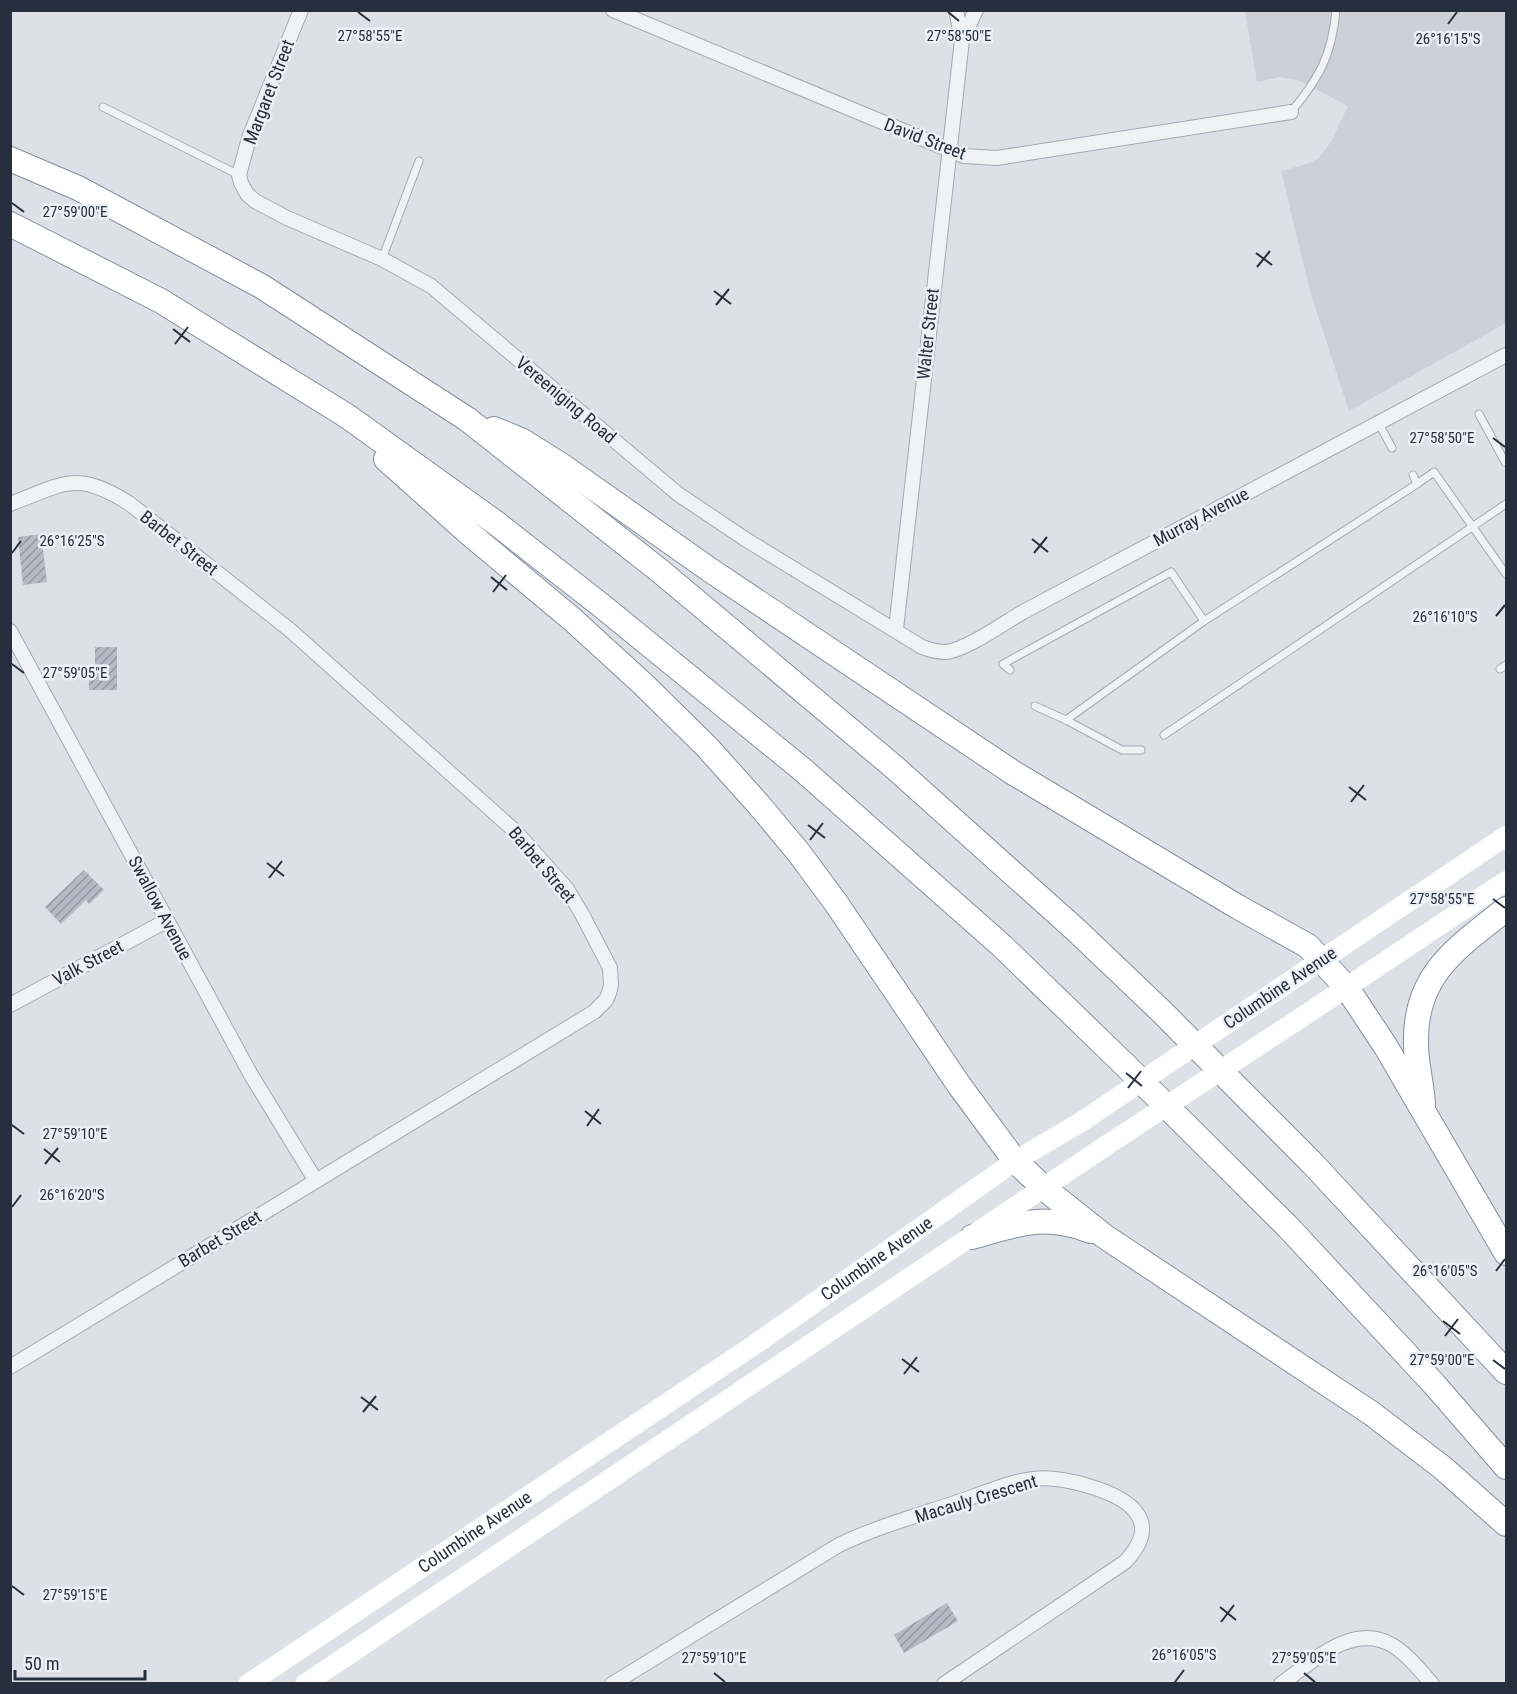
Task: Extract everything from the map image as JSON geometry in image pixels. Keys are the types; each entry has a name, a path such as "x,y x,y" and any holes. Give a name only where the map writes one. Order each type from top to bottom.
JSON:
{"highway":[{"path":"10,159 78,188 261,286 467,419 642,557 794,681 1076,930 1313,1164 1506,1372"},
{"path":"10,225 161,301 347,416 496,523 803,770 1002,946 1288,1227 1434,1384 1506,1467"},
{"path":"347,416 406,478 573,620 644,685 707,747 759,804 799,852 836,903 959,1085 1015,1161 1045,1189 1104,1236 1371,1413 1443,1468 1506,1524"},
{"path":"467,419 521,440 564,467 710,570 951,733 1238,907 1308,946 1347,988 1386,1047 1506,1253"},
{"path":"1424,1115 1416,1045 1416,1024 1422,998 1433,975 1445,960 1506,909"},
{"path":"972,1237 1045,1220 1071,1224 1104,1236"}],"main road":[{"name":"Columbine Avenue","path":"248,1683 759,1341 1015,1161 1080,1122 1506,836"},
{"name":"Columbine Avenue","path":"305,1683 1045,1189 1107,1145 1506,881"}],"street":[{"name":"Margaret Street","path":"239,175 249,138 301,10"},
{"name":"David Street","path":"613,10 964,156 997,158 1291,112"},
{"name":"Walter Street","path":"896,629 962,40 956,10"},
{"name":"Walter Street","path":"962,40 976,10"},
{"name":"Vereeniging Road","path":"239,175 241,183 255,201 286,218 382,259 438,293 678,494 745,539 896,629"},
{"name":"Murray Avenue","path":"896,629 931,650 947,652 959,648 1506,355"},
{"name":"Barbet Street","path":"10,504 56,486 75,482 91,484 108,490 130,504 290,630 516,832 567,889 605,956 610,969 611,985 606,1000 594,1012 10,1367"},
{"name":"Swallow Avenue","path":"10,631 251,1075 316,1181"},
{"name":"Valk Street","path":"10,1005 166,921"},
{"name":"Macauly Crescent","path":"612,1683 839,1545 996,1489 1035,1478 1062,1480 1116,1496 1134,1509 1142,1524 1143,1532 1140,1543 1125,1562 944,1683"},
{"path":"1281,1683 1335,1646 1351,1639 1370,1638 1400,1651 1432,1683"}],"lane":[{"path":"1291,112 1311,89 1324,65 1332,45 1336,10"},
{"path":"104,107 239,175"},
{"path":"382,259 419,161"},
{"path":"1479,414 1505,462"},
{"path":"1379,424 1392,448"},
{"path":"1066,720 1204,621 1434,472 1506,574"},
{"path":"1413,476 1417,484"},
{"path":"1164,735 1506,504"},
{"path":"1010,670 1003,664 1171,572 1204,621"},
{"path":"1035,706 1122,750 1141,750"}],"shaded area":[{"path":"1245,11 1506,11 1506,323 1349,411 1310,291 1281,171 1319,158 1331,142 1348,106 1298,80 1280,77 1257,82"}],"building":[{"path":"41,534 47,582 23,585 18,537"},
{"path":"95,647 117,647 117,690 89,690 89,668 95,668"},
{"path":"84,870 104,890 89,904 86,900 61,924 45,907"},
{"path":"947,1603 958,1621 904,1653 894,1635"}]}
